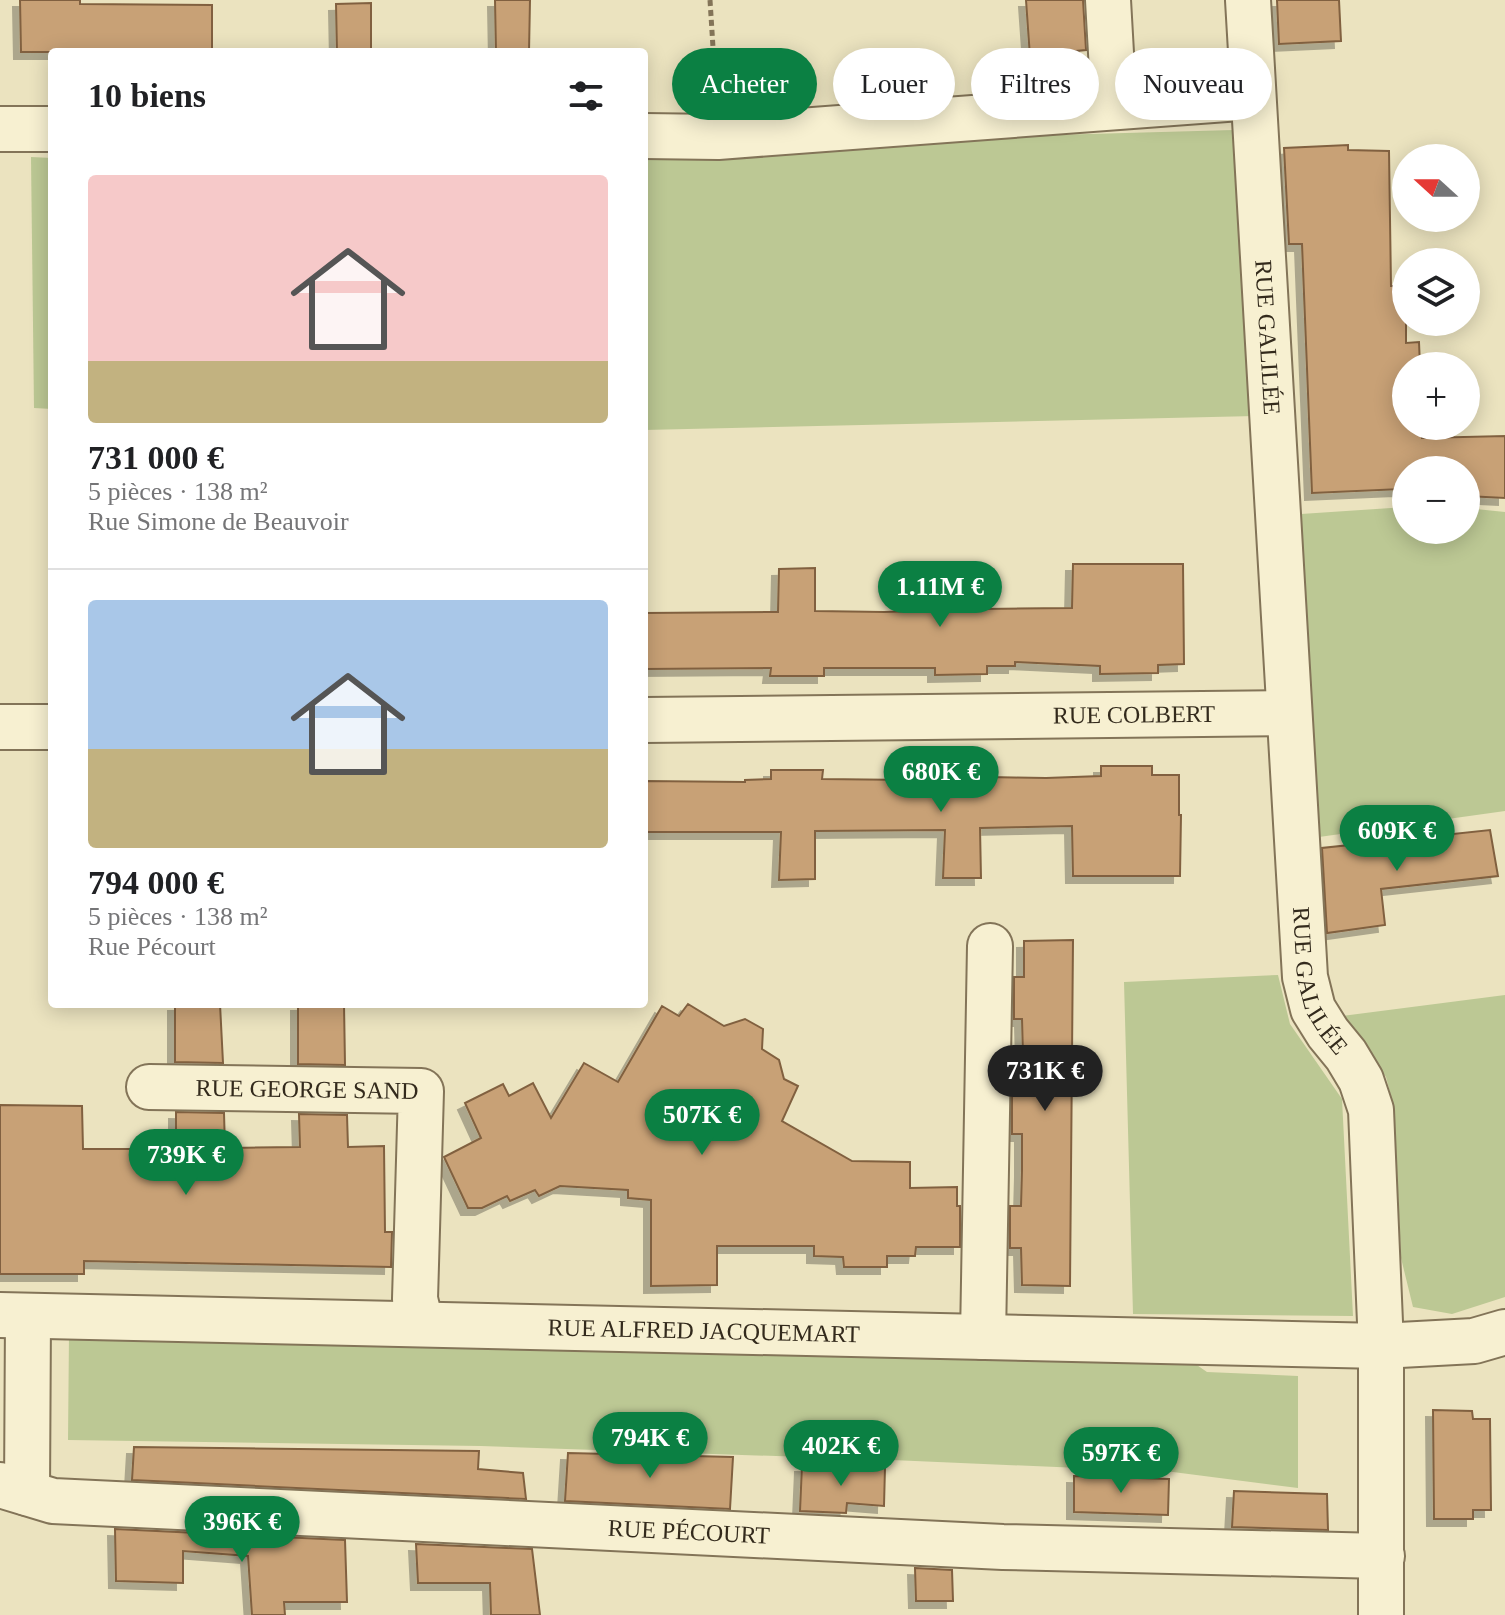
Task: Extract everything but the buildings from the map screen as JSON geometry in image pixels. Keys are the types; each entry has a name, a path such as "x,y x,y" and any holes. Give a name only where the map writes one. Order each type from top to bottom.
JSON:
{"street":[{"path":"648,136 718,137 1114,106 1108,0"},
{"name":"RUE GALILÉE","path":"1248,0 1250,48"},
{"name":"RUE GALILÉE","path":"1254,120 1305,977 1313,1009 1361,1080 1371,1110 1381,1346 1381,1615"},
{"path":"0,129 48,129"},
{"name":"RUE COLBERT","path":"648,720 1289,713"},
{"path":"0,727 48,727"},
{"path":"983,1337 990,946"},
{"name":"RUE GEORGE SAND","path":"149,1087 421,1091 415,1299 421,1324"},
{"name":"RUE ALFRED JACQUEMART","path":"13,1489 14,1316 1381,1346 1474,1341 1505,1332"},
{"name":"RUE PÉCOURT","path":"13,1489 53,1501 1003,1547 1382,1556"}],"path":[{"path":"710,0 718,137"}],"green space":[{"path":"1234,130 1255,416 648,430 648,146"},
{"path":"31,157 48,158 48,409 34,408"},
{"path":"1392,508 1392,544 1480,544 1480,509 1505,512 1505,811 1319,837 1301,514"},
{"path":"1278,975 1290,1024 1342,1099 1353,1316 1133,1314 1124,982"},
{"path":"1505,995 1505,1297 1452,1314 1413,1307 1401,1258 1394,1108 1386,1077 1342,1016"},
{"path":"69,1334 1188,1359 1207,1372 1298,1376 1298,1488 1173,1472 892,1460 481,1446 68,1440"}]}
